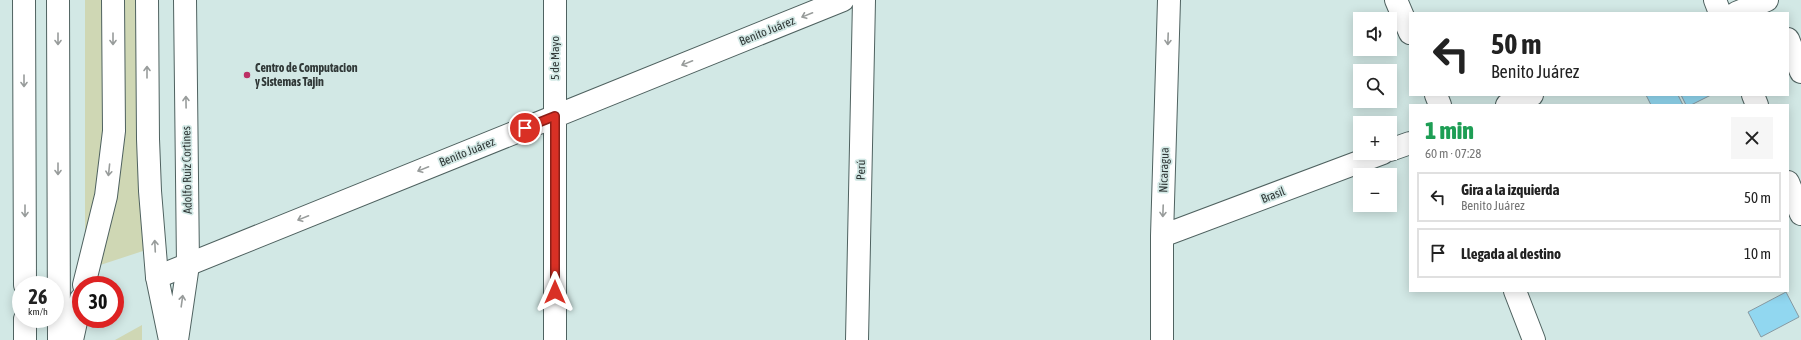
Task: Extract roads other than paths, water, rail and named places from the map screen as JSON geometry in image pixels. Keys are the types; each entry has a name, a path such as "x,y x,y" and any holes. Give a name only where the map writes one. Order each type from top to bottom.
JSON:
{"street":[{"path":"24,0 25,276"},
{"path":"58,0 59,340"},
{"path":"86,276 106,196 114,131 113,0"},
{"path":"147,0 148,139 157,277 170,340"},
{"name":"Adolfo Ruiz Cortines","path":"177,340 188,265 185,0"},
{"name":"5 de Mayo","path":"555,0 555,340"},
{"name":"Benito Juárez","path":"157,277 844,0"},
{"name":"Perú","path":"857,340 864,0"},
{"name":"Nicaragua","path":"1162,340 1162,236 1169,0"},
{"path":"1396,0 1409,31"},
{"path":"1715,0 1720,12"},
{"path":"1738,12 1767,0"},
{"path":"1772,0 1778,12"},
{"path":"1789,42 1801,72"},
{"path":"1510,104 1530,96"},
{"path":"1397,148 1409,143"},
{"name":"Brasil","path":"1162,236 1364,160"},
{"path":"1789,184 1801,214"},
{"path":"1515,292 1534,340"},
{"path":"25,328 26,340"},
{"path":"72,340 75,328"}],"place":[{"name":"Centro de Computacion y Sistemas Tajin","path":"247,75"}]}
